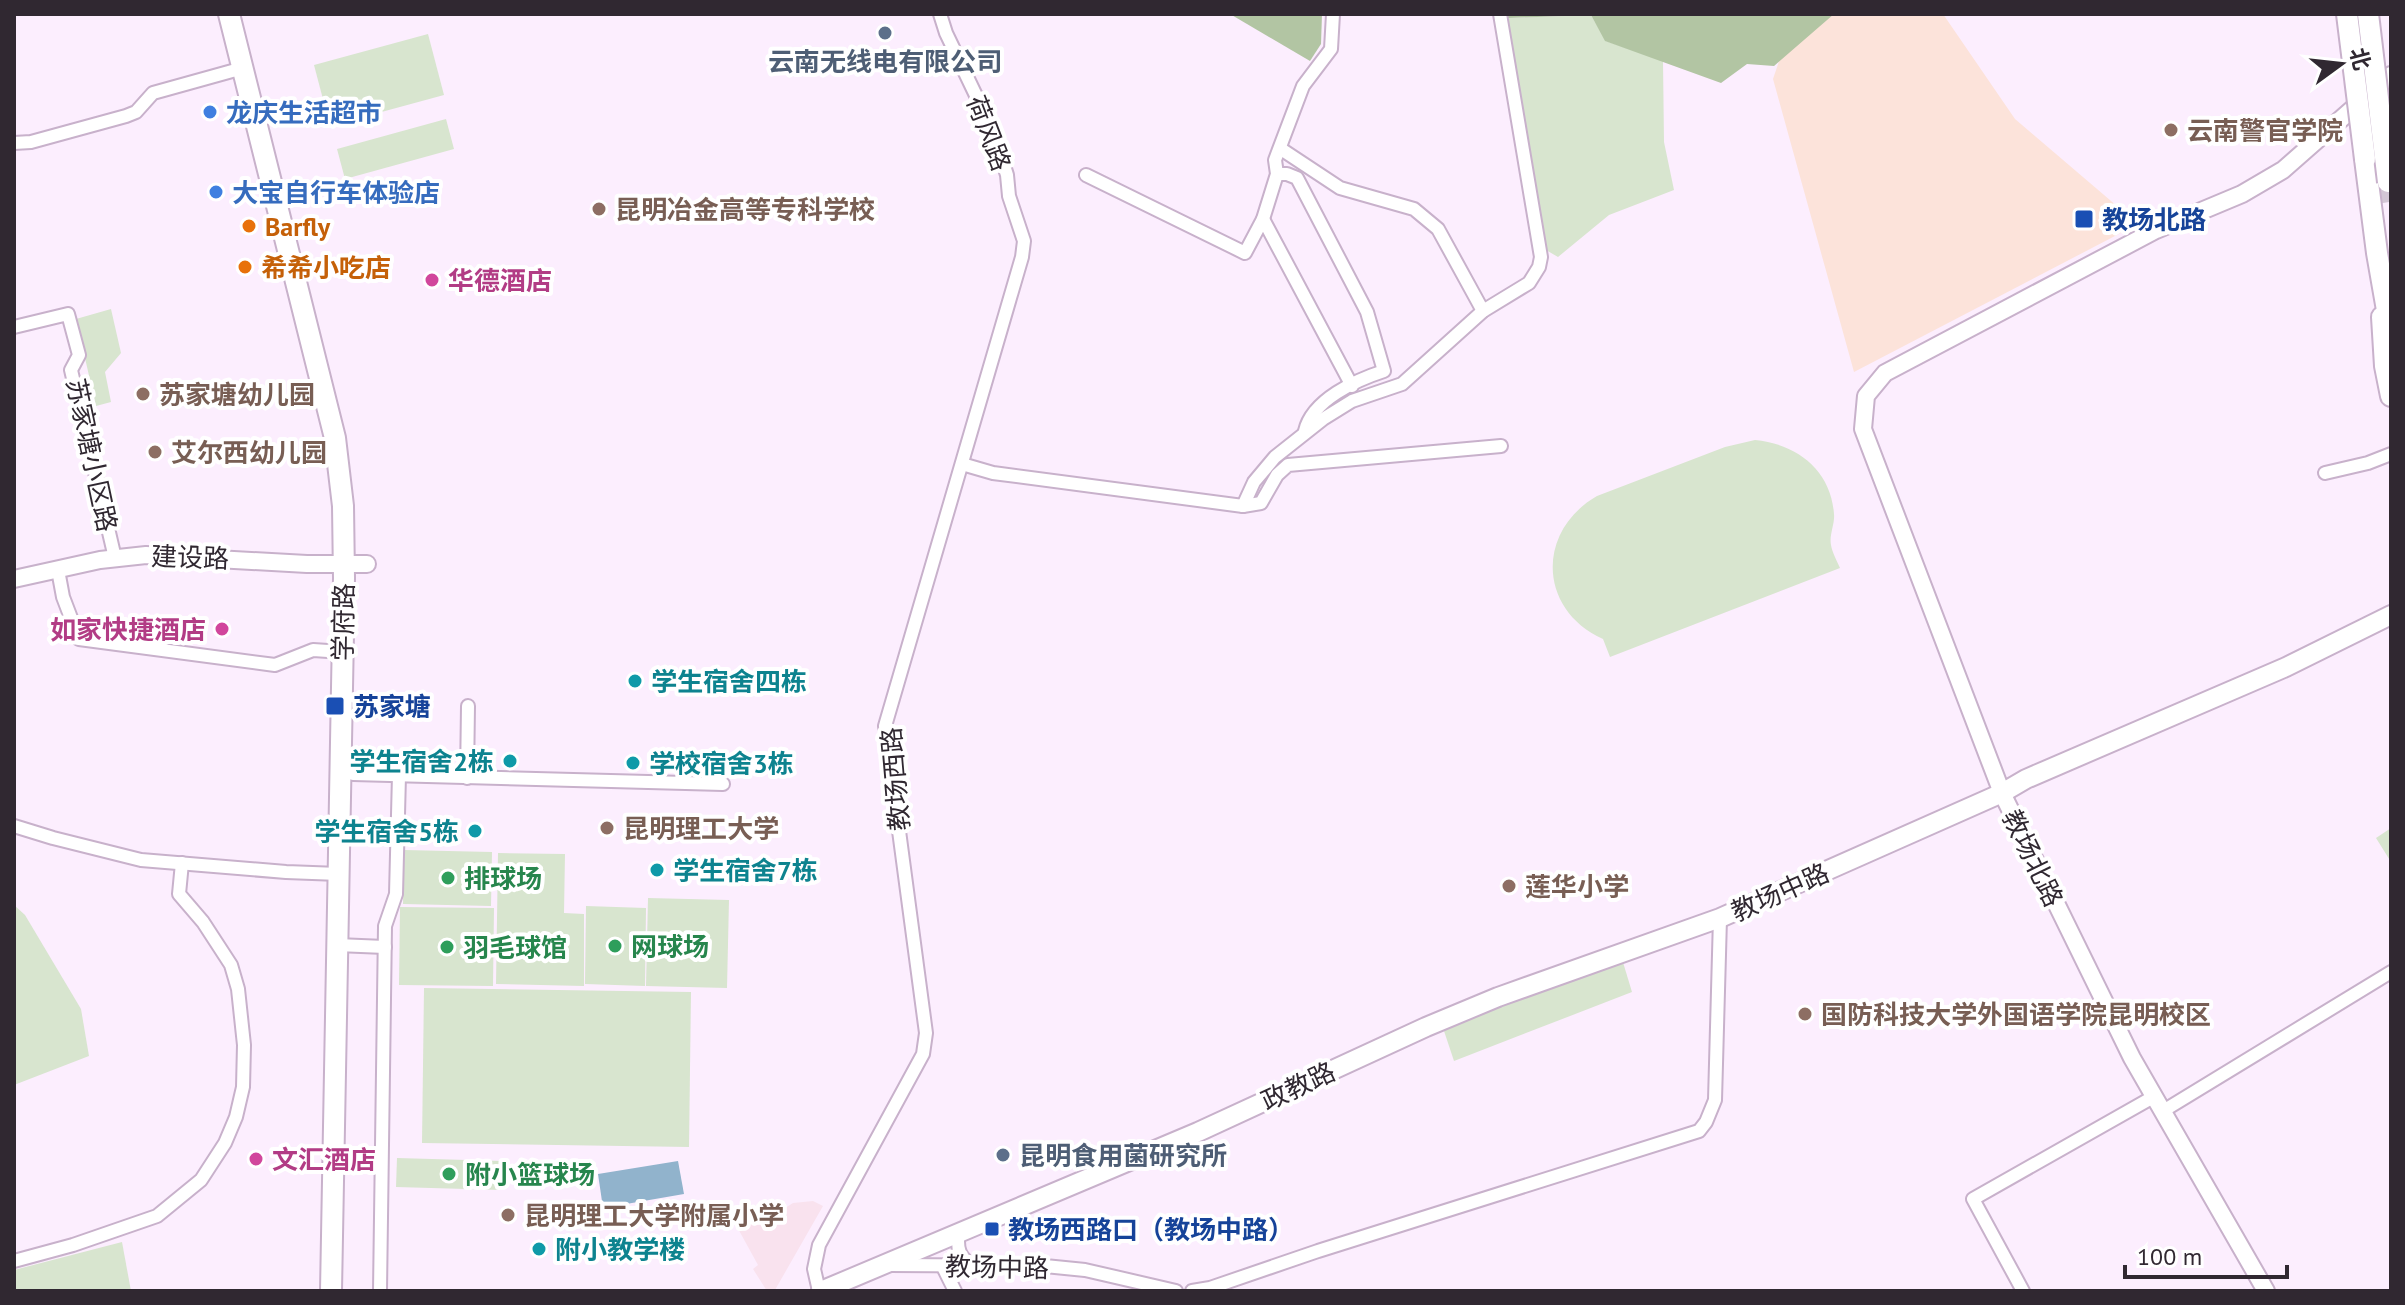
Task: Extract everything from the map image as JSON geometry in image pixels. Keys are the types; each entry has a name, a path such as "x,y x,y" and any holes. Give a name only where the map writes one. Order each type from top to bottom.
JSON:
{"main road":[{"name":"学府路","path":"229,14 335,438 342,484 343,652 331,1291"},
{"path":"2347,14 2377,253 2391,333"},
{"path":"2368,14 2388,182"},
{"path":"2377,253 2385,366 2391,396"},
{"name":"教场中路","path":"1720,918 2002,793 2026,779 2286,667 2391,615"},
{"name":"政教路","path":"880,1265 1198,1132 1454,1015 1720,918"},
{"name":"教场中路","path":"820,1291 880,1265"}],"street":[{"name":"荷风路","path":"940,14 993,131 1024,241 1022,257"},
{"path":"1086,175 1245,253 1263,219 1277,174 1275,160 1303,86 1331,49 1333,14"},
{"path":"1243,506 1254,482 1275,457 1323,419 1352,401 1402,384 1483,311 1529,283 1539,267 1541,257 1500,14"},
{"path":"14,143 31,142 126,116 136,112 153,93 243,68"},
{"name":"教场北路","path":"2266,1291 2132,1058 2002,793 1863,429 1866,396 1885,373 2156,230 2242,194 2283,170 2391,75"},
{"path":"1281,149 1340,188 1414,209 1438,229 1483,311"},
{"path":"1277,174 1297,178 1367,312 1384,371 1336,394 1321,406 1307,423 1305,435"},
{"path":"1263,219 1352,386"},
{"name":"教场西路","path":"820,1291 814,1269 819,1245 926,1044 885,726 1022,257"},
{"name":"苏家塘小区路","path":"14,327 68,314 79,355 71,370 115,558"},
{"path":"962,464 993,473 1243,506 1261,503 1277,475 1288,465 1501,446"},
{"path":"2325,473 2391,454"},
{"name":"建设路","path":"14,590 115,558 146,555 344,569"},
{"name":"建设路","path":"14,579 148,566 367,569"},
{"path":"59,575 63,597 79,639 275,665 313,650 343,652"},
{"path":"467,778 468,706"},
{"path":"353,774 723,784"},
{"path":"380,1291 385,926 396,894 399,775"},
{"path":"14,826 141,860 339,874"},
{"path":"14,1261 73,1245 157,1216 201,1180 225,1143 236,1117 243,1087 242,1016 231,965 203,922 179,894 182,863"},
{"name":"教场中路","path":"1192,1291 1210,1288 1699,1131 1715,1100 1720,918"},
{"path":"337,945 385,947"},
{"path":"2023,1291 1973,1199 2159,1104 2391,972"},
{"path":"959,1231 958,1252 975,1267"},
{"name":"教场中路","path":"880,1265 1045,1266 1085,1270 1176,1291"},
{"path":"943,1267 955,1291"}],"shaded area":[{"path":"1795,14 1943,14 2015,119 2138,224 1854,372 1773,79"},
{"path":"813,1201 823,1206 775,1290 767,1291 753,1269 758,1265 736,1225 763,1222 793,1203"}],"green space":[{"path":"1230,14 1322,14 1321,44 1310,61"},
{"path":"1507,14 1834,14 1774,66 1747,64 1721,83 1605,41 1591,15 1508,18"},
{"path":"1591,15 1606,41 1663,61 1664,142 1674,190 1609,215 1558,257 1546,250 1534,193 1508,18"},
{"path":"428,34 444,95 330,126 314,65"},
{"path":"446,119 454,149 345,179 337,149"},
{"path":"111,309 121,353 105,372 111,402 96,406 76,319"},
{"path":"1755,440 1785,447 1819,472 1831,498 1834,518 1831,545 1840,568 1610,657 1603,639 1582,626 1566,609 1556,590 1553,570 1555,549 1563,529 1577,511 1597,496 1725,447"},
{"path":"2391,828 2391,862 2376,838"},
{"name":"排球场","path":"404,850 492,852 491,906 403,904"},
{"path":"498,853 565,854 564,913 584,914 584,986 496,984"},
{"path":"648,898 729,900 727,988 646,986"},
{"path":"14,905 25,915 81,1009 89,1056 14,1085"},
{"name":"网球场","path":"586,906 646,908 645,986 585,984"},
{"name":"羽毛球馆","path":"400,907 494,908 493,986 399,985"},
{"path":"1622,959 1632,992 1454,1061 1443,1028 1480,1009"},
{"path":"424,988 691,992 689,1147 422,1143"},
{"name":"附小篮球场","path":"397,1158 502,1161 501,1190 396,1187"},
{"path":"122,1242 131,1291 14,1291 14,1270"}],"water":[{"path":"678,1161 684,1194 603,1208 598,1174"}],"tunnel":[{"path":"2388,182 2391,202"}],"place":[{"name":"云南无线电有限公司","path":"885,33"},
{"name":"龙庆生活超市","path":"210,112"},
{"name":"云南警官学院","path":"2171,130"},
{"name":"大宝自行车体验店","path":"216,192"},
{"name":"昆明冶金高等专科学校","path":"599,209"},
{"name":"教场北路","path":"2084,219"},
{"name":"Barfly","path":"249,226"},
{"name":"希希小吃店","path":"245,267"},
{"name":"华德酒店","path":"432,280"},
{"name":"苏家塘幼儿园","path":"143,394"},
{"name":"艾尔西幼儿园","path":"155,452"},
{"name":"如家快捷酒店","path":"222,629"},
{"name":"学生宿舍四栋","path":"635,681"},
{"name":"苏家塘","path":"335,706"},
{"name":"学生宿舍2栋","path":"510,761"},
{"name":"学校宿舍3栋","path":"633,763"},
{"name":"昆明理工大学","path":"607,828"},
{"name":"学生宿舍5栋","path":"475,831"},
{"name":"学生宿舍7栋","path":"657,870"},
{"name":"排球场","path":"448,878"},
{"name":"莲华小学","path":"1509,886"},
{"name":"网球场","path":"615,946"},
{"name":"羽毛球馆","path":"447,947"},
{"name":"国防科技大学外国语学院昆明校区","path":"1805,1014"},
{"name":"昆明食用菌研究所","path":"1003,1155"},
{"name":"文汇酒店","path":"256,1159"},
{"name":"附小篮球场","path":"449,1174"},
{"name":"昆明理工大学附属小学","path":"508,1215"},
{"name":"教场西路口（教场中路）","path":"992,1229"},
{"name":"附小教学楼","path":"539,1249"}]}
